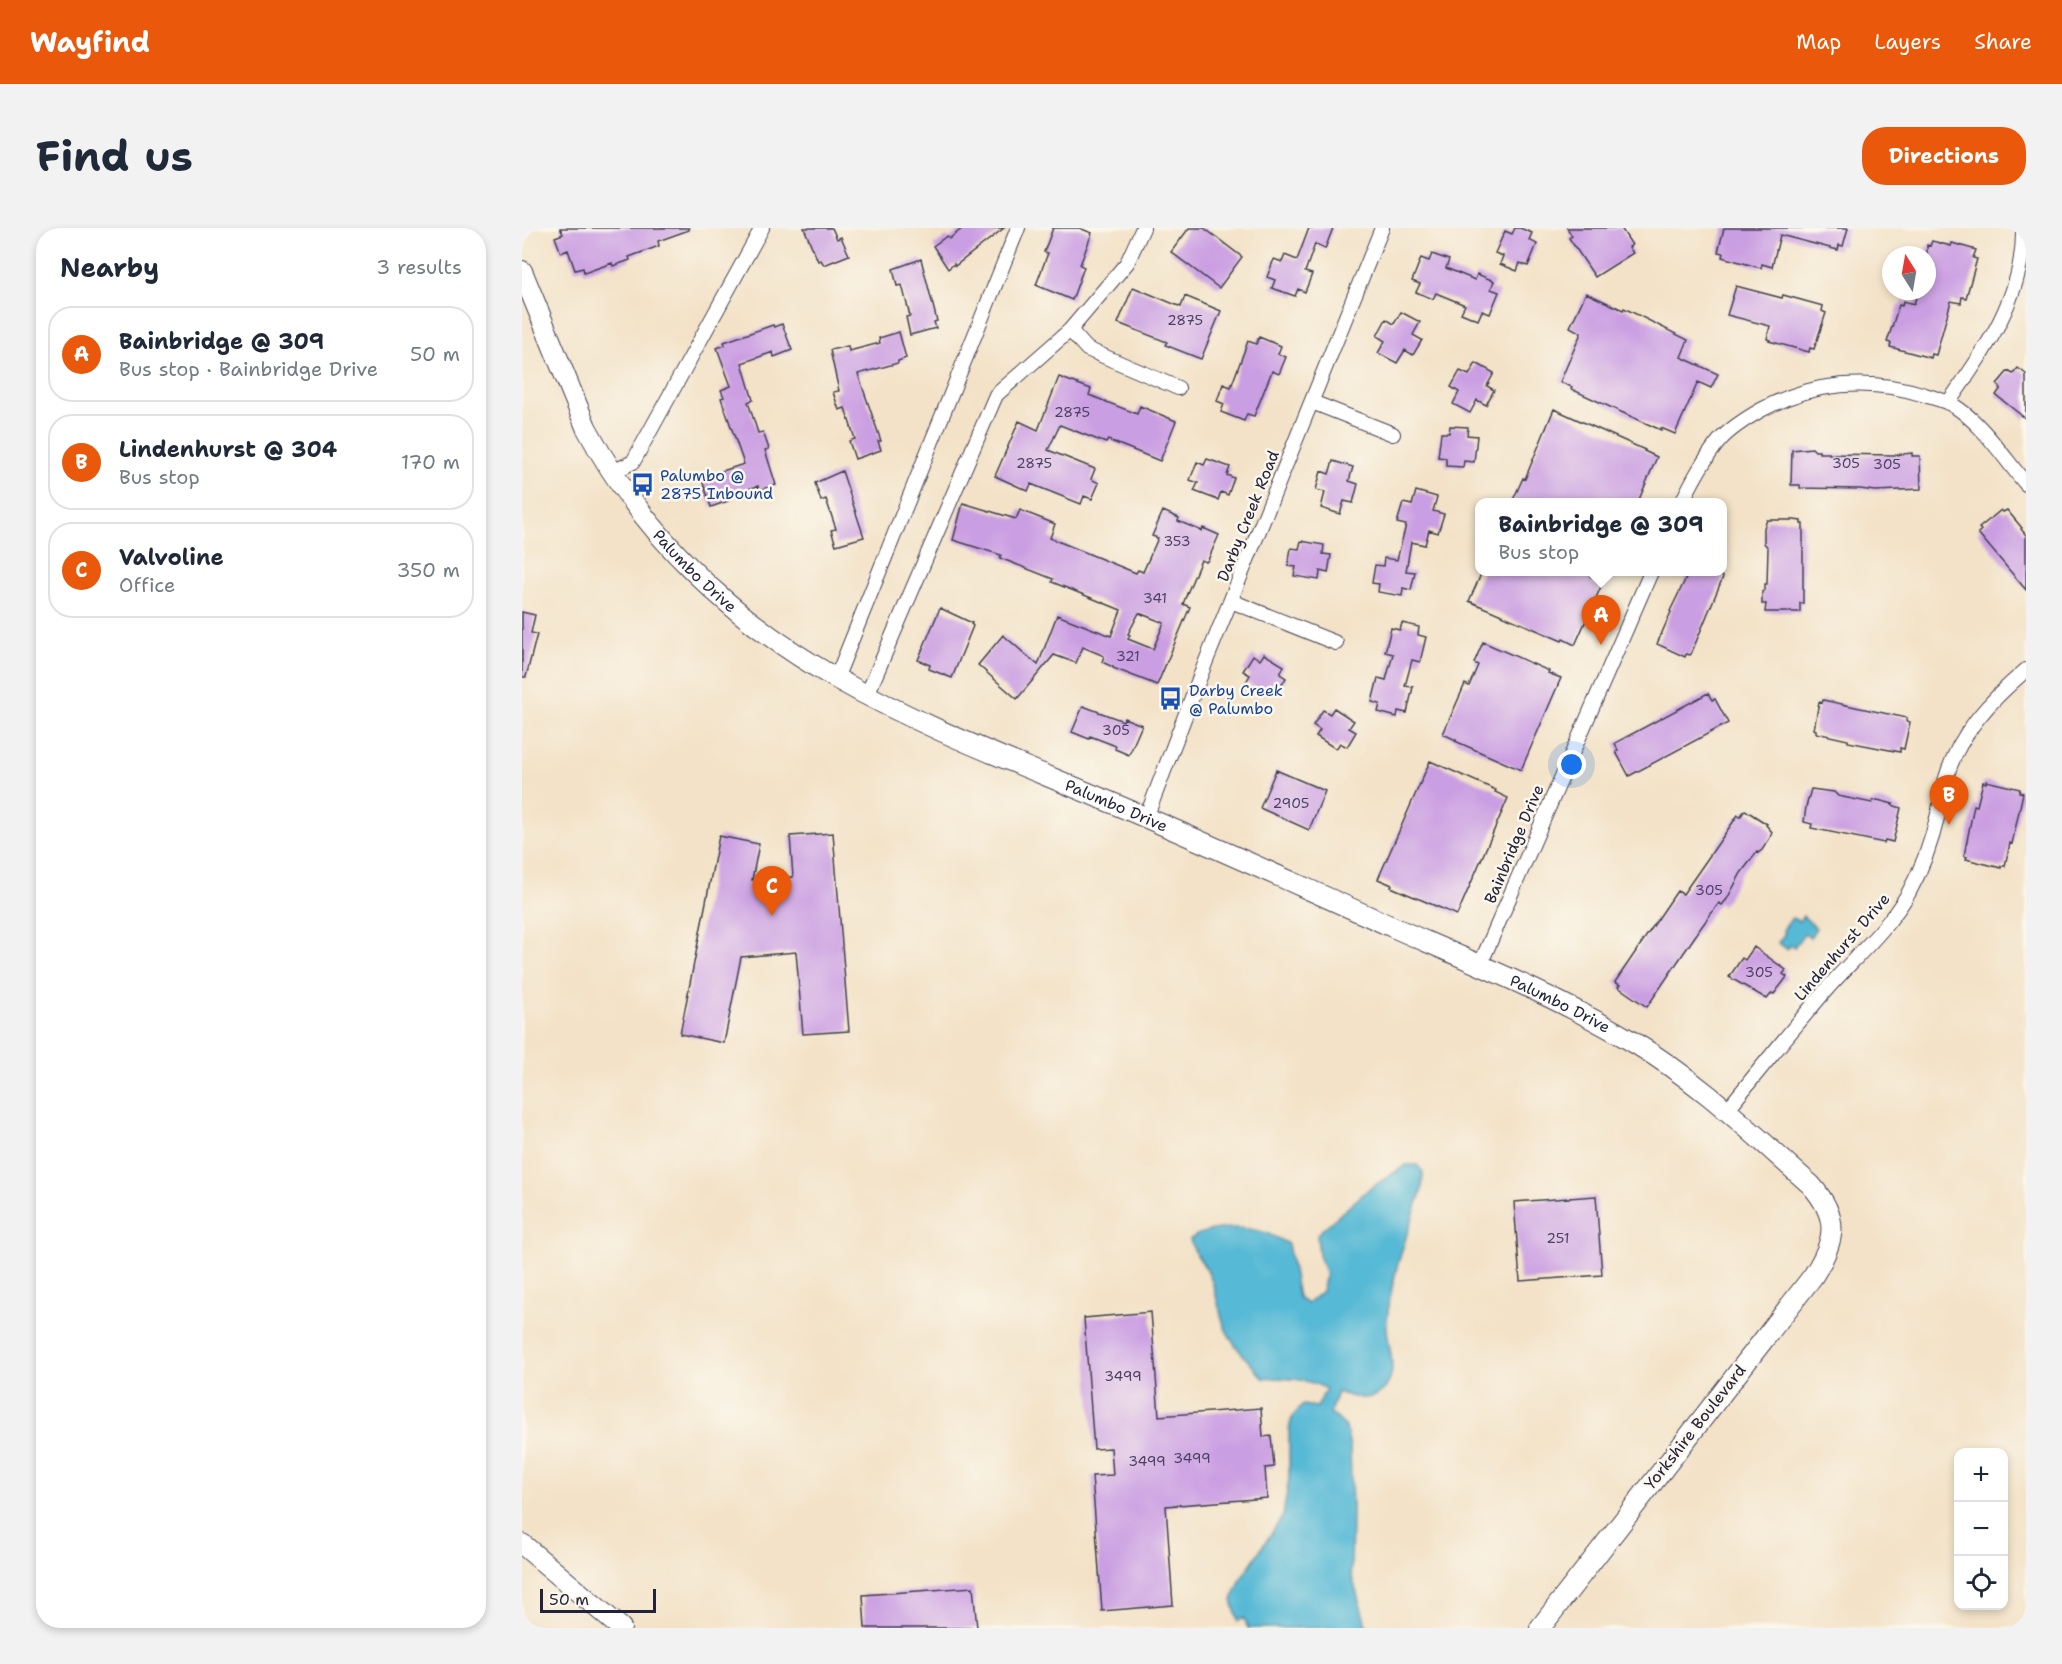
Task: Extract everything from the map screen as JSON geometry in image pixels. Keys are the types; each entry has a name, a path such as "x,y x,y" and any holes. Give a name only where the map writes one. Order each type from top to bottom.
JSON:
{"street":[{"path":"613,472 633,462 762,228"},
{"path":"836,679 1018,228"},
{"path":"867,695 996,395 1070,330 1127,264 1143,228"},
{"name":"Darby Creek Road","path":"1146,818 1382,228"},
{"path":"1948,402 1983,351 2006,309 2020,268 2023,228"},
{"name":"Palumbo Drive","path":"522,271 586,428 613,472 660,537 714,592 768,634 836,679 920,721 1480,966 1575,1011 1633,1042 1667,1064 1726,1110 1811,1185 1826,1204 1830,1217"},
{"path":"1070,330 1087,349 1178,388"},
{"path":"1684,498 1698,469 1722,439 1749,417 1778,401 1809,390 1842,384 1894,386 1948,402 1976,425 2026,484"},
{"path":"1312,402 1393,434"},
{"name":"Bainbridge Drive","path":"1480,966 1649,576"},
{"path":"1231,601 1336,643"},
{"name":"Lindenhurst Drive","path":"1726,1110 1827,989 1871,942 1907,895 1924,860 1936,824 1945,779 1958,747 1988,705 2026,670"},
{"name":"Yorkshire Boulevard","path":"1539,1628 1813,1276 1825,1256 1832,1235 1830,1217"},
{"path":"522,1544 621,1628"}],"water":[{"path":"1803,916 1816,928 1810,938 1804,934 1794,947 1791,945 1787,949 1778,943 1785,933 1783,930 1792,918 1799,921"},
{"path":"1406,1165 1417,1165 1423,1172 1422,1189 1391,1290 1387,1323 1392,1361 1389,1382 1379,1394 1373,1397 1359,1398 1337,1392 1330,1412 1346,1427 1350,1447 1351,1573 1367,1628 1248,1628 1244,1618 1238,1621 1232,1600 1242,1577 1283,1516 1289,1478 1289,1430 1292,1417 1303,1405 1317,1407 1326,1389 1304,1381 1263,1378 1238,1349 1226,1330 1210,1276 1190,1239 1215,1229 1235,1228 1263,1232 1288,1244 1298,1297 1307,1304 1322,1291 1326,1275 1319,1255 1317,1234 1369,1189"}],"building":[{"path":"560,228 689,228 689,230 658,241 659,246 629,257 630,260 613,266 612,263 584,273 583,268 575,270 568,250 561,253 555,237 563,234"},
{"path":"804,228 832,228 837,239 841,237 849,255 824,265 821,260 818,261"},
{"path":"963,228 1004,228 948,269 933,246 947,236 949,239"},
{"path":"1053,228 1079,228 1092,233 1080,265 1084,267 1072,300 1036,285 1048,253 1044,252"},
{"path":"1189,228 1204,228 1242,257 1219,288 1171,252"},
{"path":"1309,228 1333,228 1325,249 1315,244 1305,272 1312,274 1305,292 1298,289 1295,296 1272,288 1275,280 1267,277 1274,259 1282,262 1285,255 1297,260"},
{"path":"1515,228 1532,233 1529,240 1537,244 1528,266 1520,263 1517,271 1500,264 1503,256 1495,253 1505,231 1512,234"},
{"path":"1567,228 1621,228 1632,245 1629,247 1633,253 1595,277 1569,238 1572,236"},
{"path":"1724,228 1848,228 1843,246 1839,245 1838,250 1780,235 1772,267 1762,264 1761,268 1722,257 1723,253 1718,252"},
{"path":"1932,241 1951,246 1952,243 1976,250 1973,258 1977,259 1966,298 1962,297 1961,303 1951,301 1936,355 1932,354 1931,358 1890,347 1891,343 1887,342 1899,305 1902,306 1903,301 1914,304 1915,300 1936,300 1936,246 1930,246"},
{"path":"1432,254 1449,260 1446,268 1475,280 1477,274 1494,281 1491,289 1499,292 1490,314 1482,311 1478,320 1461,313 1465,305 1436,293 1433,299 1416,292 1420,284 1412,281 1421,258 1429,261"},
{"path":"921,259 937,321 934,322 936,328 910,335 906,317 910,316 902,285 897,286 893,269"},
{"path":"1736,286 1823,306 1822,311 1826,313 1814,349 1810,348 1809,352 1769,341 1767,339 1770,326 1727,315"},
{"path":"1133,287 1181,307 1185,296 1221,311 1201,359 1165,345 1167,342 1118,323"},
{"path":"1586,293 1623,310 1624,308 1688,340 1681,357 1718,374 1711,388 1698,382 1675,434 1621,412 1560,382 1581,333 1570,327"},
{"path":"1401,312 1420,322 1413,335 1422,340 1413,355 1405,350 1397,363 1378,353 1385,341 1377,336 1386,319 1394,324"},
{"path":"782,324 792,350 774,357 773,352 742,363 753,400 748,402 758,433 763,432 769,449 765,450 776,485 759,490 758,486 726,496 728,501 711,507 702,480 708,478 707,476 744,464 721,398 724,397 721,390 731,386 717,348 725,345 724,342"},
{"path":"899,332 906,358 898,363 858,374 881,441 878,441 881,450 855,459 849,441 855,439 845,408 839,410 833,392 839,391 830,350 848,346 849,351 880,343 879,338"},
{"path":"1259,337 1281,346 1278,354 1286,357 1279,374 1272,371 1254,416 1247,414 1244,421 1221,412 1224,404 1217,401 1223,384 1231,387 1248,341 1256,344"},
{"path":"1476,363 1494,373 1487,386 1494,390 1486,405 1477,400 1470,413 1453,404 1459,392 1451,387 1460,371 1469,375"},
{"path":"2018,368 2026,374 2026,419 1996,395 2001,388 1997,384 2008,371 2013,374"},
{"path":"1059,377 1091,389 1089,395 1137,414 1140,406 1176,421 1160,461 1108,440 1106,443 1060,425 1048,450 1095,469 1091,479 1099,483 1092,499 1084,496 1081,504 1031,484 1028,491 995,476 1019,421 1038,430"},
{"path":"1554,409 1657,457 1640,498 1514,498 1523,478 1525,479"},
{"path":"1450,426 1468,427 1467,435 1477,436 1474,462 1464,461 1463,467 1446,466 1446,458 1438,457 1441,433 1449,433"},
{"path":"1812,448 1819,453 1829,454 1912,453 1912,456 1920,456 1921,489 1875,491 1800,488 1800,485 1791,485 1792,450"},
{"path":"1207,459 1230,467 1227,475 1234,478 1228,495 1221,492 1218,500 1194,491 1198,483 1190,480 1197,462 1204,465"},
{"path":"1333,461 1353,467 1349,481 1358,484 1353,503 1344,501 1340,514 1321,508 1325,492 1316,490 1321,471 1329,474"},
{"path":"842,471 864,537 836,545 831,530 836,529 826,499 821,501 815,483"},
{"path":"1416,491 1437,497 1433,511 1444,514 1438,533 1429,530 1425,545 1411,542 1406,571 1415,572 1411,590 1403,588 1402,596 1378,592 1379,584 1372,583 1375,565 1383,566 1384,558 1397,560 1406,525 1397,523 1403,503 1412,505"},
{"path":"963,503 1016,519 1020,510 1055,524 1050,538 1136,573 1138,570 1143,572 1158,538 1152,536 1163,511 1179,518 1178,521 1219,535 1208,560 1206,562 1201,560 1188,591 1183,604 1190,607 1157,685 1113,668 1102,662 1104,656 1083,647 1076,663 1054,655 1017,699 978,665 1003,635 1038,665 1057,615 1111,636 1121,610 1052,582 1053,579 1000,558 1001,555 953,540","holes":["1139,613 1164,623 1153,649 1128,639 1130,635 1128,634"]},
{"path":"2001,510 2003,512 2007,510 2026,535 2026,590 1978,533 1981,530 1979,528"},
{"path":"1767,520 1794,520 1801,521 1803,524 1803,603 1800,603 1800,612 1765,612 1766,604 1762,604 1762,592 1767,584 1768,548 1764,543 1764,528"},
{"path":"1301,541 1324,545 1323,554 1331,555 1328,573 1320,571 1319,580 1294,576 1296,567 1288,566 1291,548 1299,549"},
{"path":"1480,576 1590,576 1603,582 1575,645 1469,601"},
{"path":"1687,576 1723,577 1691,654 1686,654 1685,657 1657,644"},
{"path":"940,608 972,623 973,626 952,678 929,669 930,665 918,660"},
{"path":"522,612 535,615 531,633 537,634 526,677 522,677"},
{"path":"1402,623 1419,627 1418,635 1426,637 1420,662 1412,660 1405,686 1413,687 1407,713 1398,711 1397,717 1378,712 1380,704 1372,702 1378,678 1386,680 1393,654 1385,652 1391,628 1400,630"},
{"path":"1483,642 1561,678 1521,770 1443,734 1465,684 1469,686 1478,665 1474,663"},
{"path":"1264,654 1284,666 1280,674 1286,678 1277,693 1270,689 1267,695 1246,682 1250,675 1243,671 1253,655 1260,660"},
{"path":"1708,693 1712,700 1715,699 1728,723 1629,776 1616,752 1618,751 1615,743"},
{"path":"1823,700 1907,718 1906,721 1910,722 1904,749 1900,748 1900,752 1816,733 1814,729 1819,702 1822,703"},
{"path":"1083,706 1123,721 1124,718 1142,725 1129,755 1115,749 1116,746 1072,732"},
{"path":"1334,708 1354,721 1349,728 1356,732 1347,747 1340,743 1336,749 1316,736 1320,730 1313,725 1323,710 1330,714"},
{"path":"1430,761 1496,790 1495,792 1508,798 1457,915 1391,887 1392,885 1378,879"},
{"path":"1276,770 1325,791 1309,830 1260,808"},
{"path":"1986,781 2020,789 2019,792 2023,793 2012,844 2010,843 2005,866 2001,868 1966,859 1967,857 1964,856 1974,805 1977,806 1983,782 1986,783"},
{"path":"1811,789 1834,792 1838,796 1872,803 1878,800 1901,808 1893,842 1885,840 1884,843 1811,828 1812,824 1804,822"},
{"path":"1745,810 1767,824 1772,832 1770,838 1741,873 1727,899 1722,905 1719,903 1702,926 1647,1007 1618,987 1620,985 1615,982 1677,891 1683,894 1738,815 1740,817"},
{"path":"833,833 849,1031 803,1034 796,952 741,957 724,1043 680,1034 719,836 759,844 752,880 793,877 790,836"},
{"path":"1754,947 1786,970 1783,974 1787,977 1774,994 1772,993 1767,999 1729,977 1742,958 1745,960"},
{"path":"1596,1196 1602,1275 1520,1281 1514,1202"},
{"path":"1151,1312 1159,1416 1261,1408 1263,1437 1271,1436 1274,1467 1265,1468 1267,1498 1166,1506 1173,1605 1102,1611 1092,1476 1113,1475 1111,1448 1094,1449 1084,1318"},
{"path":"973,1587 977,1628 865,1628 863,1595"}],"place":[{"name":"Palumbo @ 2875 Inbound","path":"642,484"},
{"name":"Bainbridge @ 309","path":"1601,645"},
{"name":"Darby Creek @ Palumbo","path":"1171,699"},
{"name":"Lindenhurst @ 304","path":"1949,825"},
{"name":"Valvoline","path":"772,916"}]}
